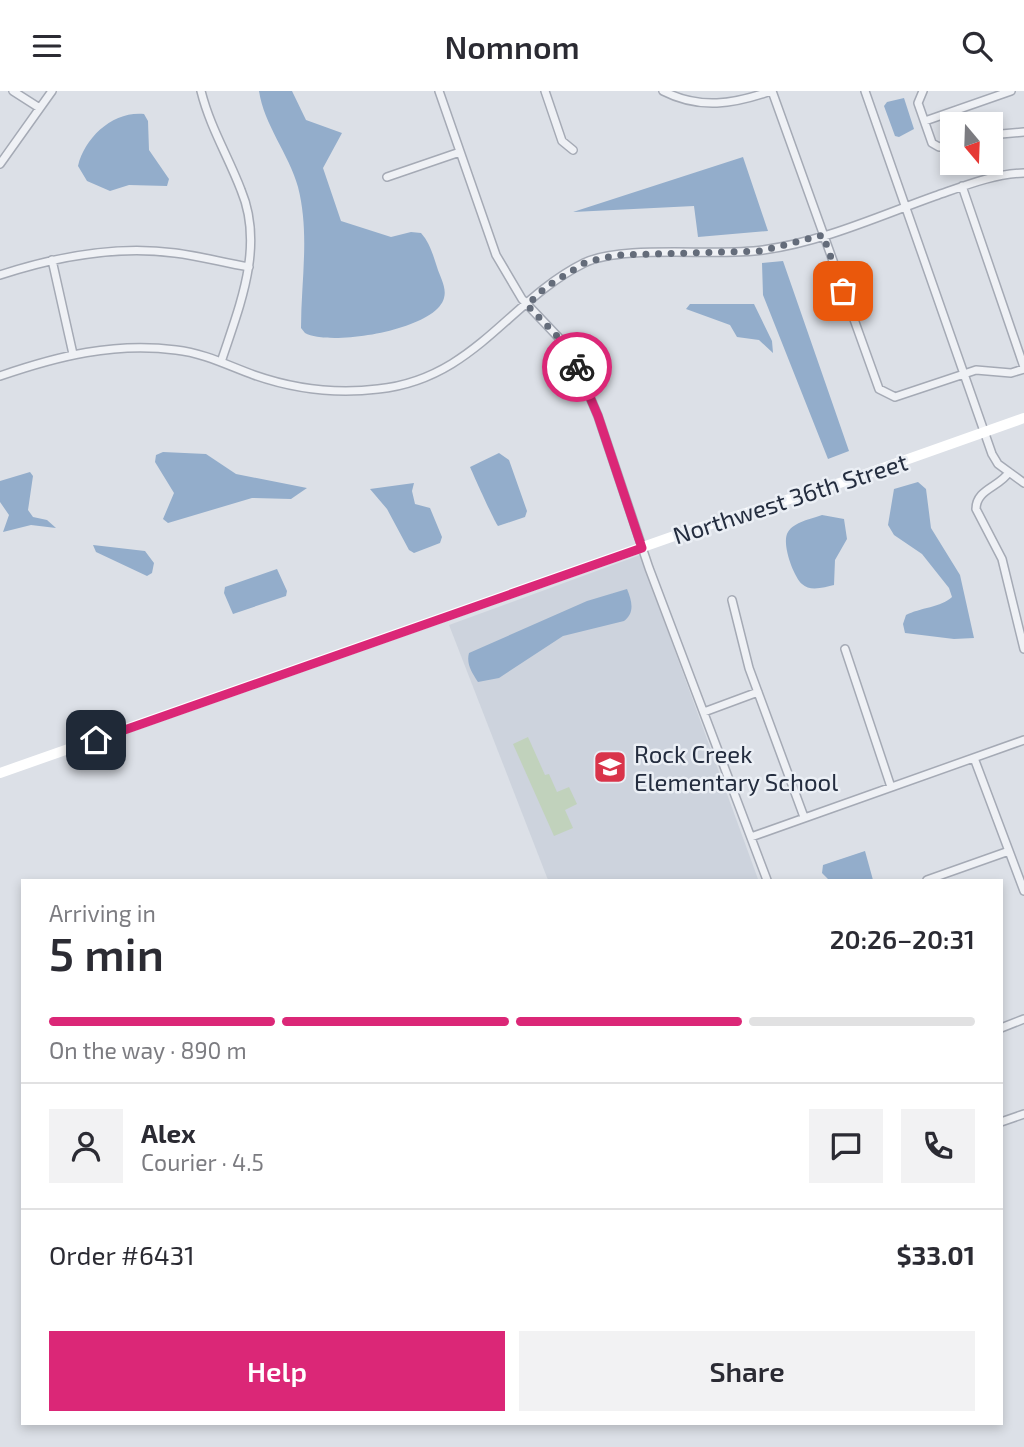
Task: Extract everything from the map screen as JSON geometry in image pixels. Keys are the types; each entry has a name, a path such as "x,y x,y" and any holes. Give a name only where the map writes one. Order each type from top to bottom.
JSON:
{"main road":[{"name":"Northwest 36th Street","path":"0,773 642,548 1024,418"}],"street":[{"path":"12,91 38,107"},
{"path":"0,164 38,107 52,91"},
{"path":"201,91 217,142 245,201 251,235 249,267 221,362"},
{"path":"439,91 496,254 510,282 527,305 560,339 575,362 598,416 642,548 766,879"},
{"path":"545,91 562,141 573,150"},
{"path":"663,91 694,103 722,104 772,91 879,389 895,397 965,373 986,369 1011,373 1024,368 962,186"},
{"path":"865,91 985,432 998,464 1024,483"},
{"path":"923,91 918,103 932,143 940,147"},
{"path":"925,121 1011,91"},
{"path":"1003,134 1024,132"},
{"path":"387,177 460,152"},
{"path":"0,376 73,354 111,349 166,349 221,362 282,384 314,389 378,389 411,383 447,367 479,347 546,287 586,262 617,255 761,251 823,235 962,186 1002,175 1024,173"},
{"path":"0,275 52,260 84,255 147,252 174,253 249,267"},
{"path":"52,260 73,354"},
{"path":"1009,472 999,484 983,492 976,509 1002,559 1024,649"},
{"path":"732,600 739,637 804,817"},
{"path":"845,649 891,787"},
{"path":"704,712 758,692"},
{"path":"751,837 1024,740"},
{"path":"974,758 1024,891"},
{"path":"930,879 1009,851"},
{"path":"1003,1027 1024,1019"},
{"path":"1003,1121 1024,1114"}],"shaded area":[{"name":"Rock Creek Elementary School","path":"640,555 758,879 548,879 449,625"}],"green space":[{"path":"528,737 545,775 549,774 557,792 569,787 577,804 565,810 573,828 554,836 513,744"}],"water":[{"path":"259,91 292,91 306,120 342,133 323,168 341,221 391,237 411,232 421,233 431,249 444,286 444,298 437,309 422,319 381,333 336,338 305,333 301,328 304,240 302,205 294,175 266,116"},
{"path":"904,98 914,129 899,137 895,136 884,106 887,102"},
{"path":"133,114 144,114 148,121 149,150 169,179 167,186 129,185 110,191 87,181 78,166 94,136 111,121"},
{"path":"743,157 768,231 698,237 694,206 573,212"},
{"path":"783,261 849,451 828,459 763,295 762,263"},
{"path":"690,304 754,304 772,341 773,353 759,340 737,337 730,325 686,309"},
{"path":"163,452 206,454 236,474 307,488 291,499 252,498 168,523 163,519 174,493 155,462 156,455"},
{"path":"499,453 509,460 527,511 525,517 498,526 470,467"},
{"path":"30,472 33,476 28,510 33,517 47,520 56,528 31,525 3,532 9,515 0,502 0,481"},
{"path":"918,482 926,489 931,528 960,575 974,638 954,639 905,633 903,624 906,615 952,597 949,588 922,554 894,535 888,525 894,489"},
{"path":"414,483 412,491 415,504 430,508 442,537 440,543 414,553 409,550 387,509 370,489"},
{"path":"822,515 844,519 847,539 835,560 834,585 809,588 802,584 792,567 786,537 794,526"},
{"path":"93,545 145,551 154,563 152,573 147,576 96,552"},
{"path":"277,569 287,591 286,596 233,614 224,593 225,587"},
{"path":"627,589 632,607 624,621 563,636 499,678 478,682 472,672 468,661 469,653 587,601"},
{"path":"865,851 873,879 828,879 822,873 823,865"}],"way so far":[{"path":"577,367 560,339 527,305 546,287 586,262 617,255 761,251 823,235 843,291"}],"place":[{"name":"Rock Creek Elementary School","path":"610,767"}],"route":[{"path":"96,740 642,548 598,416 577,367"}]}
